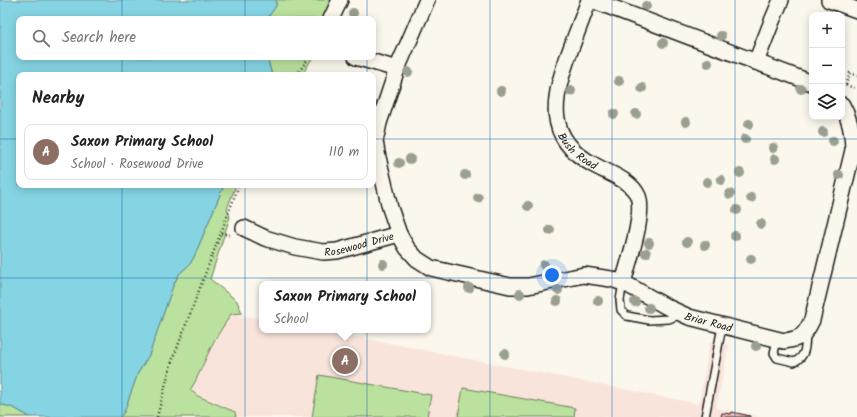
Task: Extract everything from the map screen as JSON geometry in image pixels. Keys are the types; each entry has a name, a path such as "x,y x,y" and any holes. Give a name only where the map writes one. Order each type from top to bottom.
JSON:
{"street":[{"path":"332,16 340,0"},
{"name":"Rosewood Drive","path":"244,228 294,247 323,252 336,251 399,234 388,201 377,153 376,141 379,123 397,69 427,0"},
{"path":"591,0 809,82"},
{"name":"Bush Road","path":"591,0 565,66 557,93 557,124 564,139 572,150 588,162 620,179 634,189 638,198 640,208 637,229 623,283"},
{"path":"756,62 781,0"},
{"path":"829,0 857,10"},
{"path":"366,60 397,69"},
{"path":"806,332 812,320 854,150 854,139 850,122 845,111"},
{"name":"Briar Road","path":"399,234 407,248 417,259 431,268 510,286 528,286 584,275 611,279 623,283 689,317 722,326 784,341 797,339 806,332"}],"lane":[{"path":"623,283 620,300 621,310 627,316 649,320 669,319 682,314"},
{"path":"705,417 722,326"},
{"path":"777,340 774,353 777,358 794,362 801,359 804,351 806,332"}],"path":[{"path":"299,72 307,60"},
{"path":"857,76 850,73 846,85 857,89"},
{"path":"158,417 171,364 238,188"}],"shaded area":[{"path":"231,314 259,319 259,333 337,333 699,404 710,342 729,345 716,408 760,417 236,417 235,412 189,390 195,382 214,342"}],"green space":[{"path":"276,0 343,0 336,16 269,16 276,6"},
{"path":"268,60 311,60 304,72 271,72"},
{"path":"223,188 235,188 227,209 230,217 210,279 237,301 242,313 231,314 214,341 190,390 198,396 235,412 236,417 120,417 124,412 138,373 149,355 173,286 179,274 190,264"},
{"path":"319,375 431,395 427,417 312,417"},
{"path":"463,388 575,408 574,417 458,417"},
{"path":"0,404 14,408 30,417 0,417"}],"water":[{"path":"0,0 276,0 276,6 269,16 16,16 16,60 268,60 271,72 16,72 16,188 223,188 194,257 190,264 179,274 173,286 149,355 138,373 124,412 120,417 30,417 14,408 0,404"}],"building":[{"path":"732,412 750,417 721,417 722,413 731,414"}],"place":[{"name":"Saxon Primary School","path":"345,361"}]}
